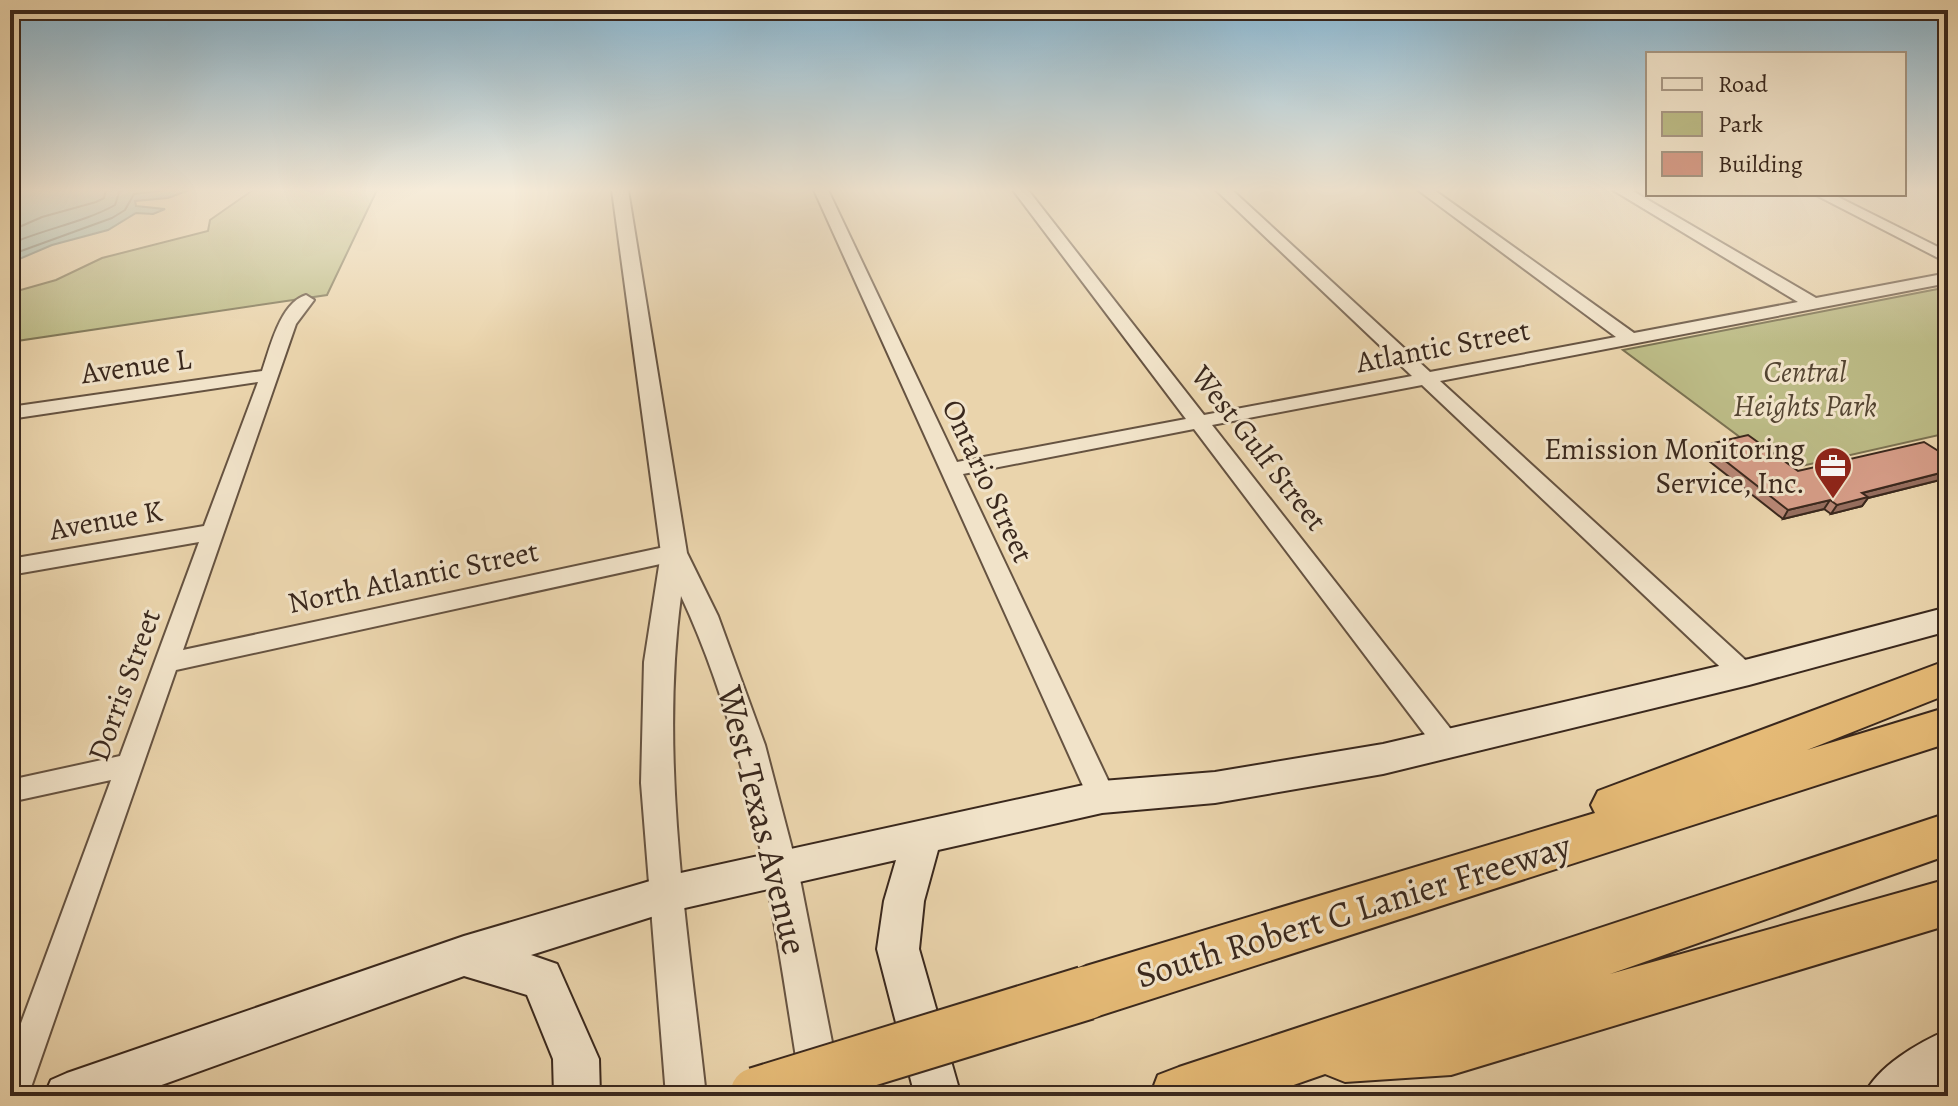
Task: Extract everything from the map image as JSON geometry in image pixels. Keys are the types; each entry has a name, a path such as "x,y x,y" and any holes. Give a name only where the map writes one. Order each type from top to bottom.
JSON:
{"highway":[{"path":"1303,927 1948,676"},
{"name":"South Robert C Lanier Freeway","path":"754,1095 1948,725"},
{"path":"1179,1096 1948,834"},
{"path":"1294,1057 1451,1047 1948,902"}],"main road":[{"path":"67,1096 464,956 667,894 1102,797 1167,795 1289,779 1448,745 1744,674 1948,619"},
{"path":"923,836 904,901 898,949 938,1096"},
{"path":"464,956 542,979 576,1059 577,1096"},
{"path":"1887,1096 1948,1052"}],"street":[{"name":"West Texas Avenue","path":"628,242 674,553 658,662 657,783 686,1096"},
{"name":"Ontario Street","path":"845,242 1102,797"},
{"name":"West Gulf Street","path":"1060,242 1448,745"},
{"path":"1278,242 1744,674"},
{"path":"1496,242 1629,338"},
{"path":"1708,242 1814,304"},
{"path":"1915,242 1948,258"},
{"name":"Atlantic Street","path":"950,470 1948,278"},
{"name":"Dorris Street","path":"11,1096 288,323 306,300"},
{"name":"Avenue L","path":"10,413 270,375"},
{"name":"Avenue K","path":"10,567 213,532"},
{"name":"West Texas Avenue","path":"674,553 704,610 746,723 782,868 822,1096"},
{"name":"North Atlantic Street","path":"166,663 674,553"},
{"path":"10,791 129,765"}],"green space":[{"path":"166,242 352,242 327,295 10,342 10,293 56,280 102,258"},
{"name":"Central Heights Park","path":"1948,287 1948,433 1784,470 1623,350"}],"water":[{"path":"10,242 65,242 52,245 10,263"}],"building":[{"path":"1748,435 1798,471 1924,442 1948,457 1948,471 1862,493 1868,497 1837,505 1830,500 1788,510 1705,445"}],"place":[{"name":"Emission Monitoring Service, Inc.","path":"1833,500"}]}
